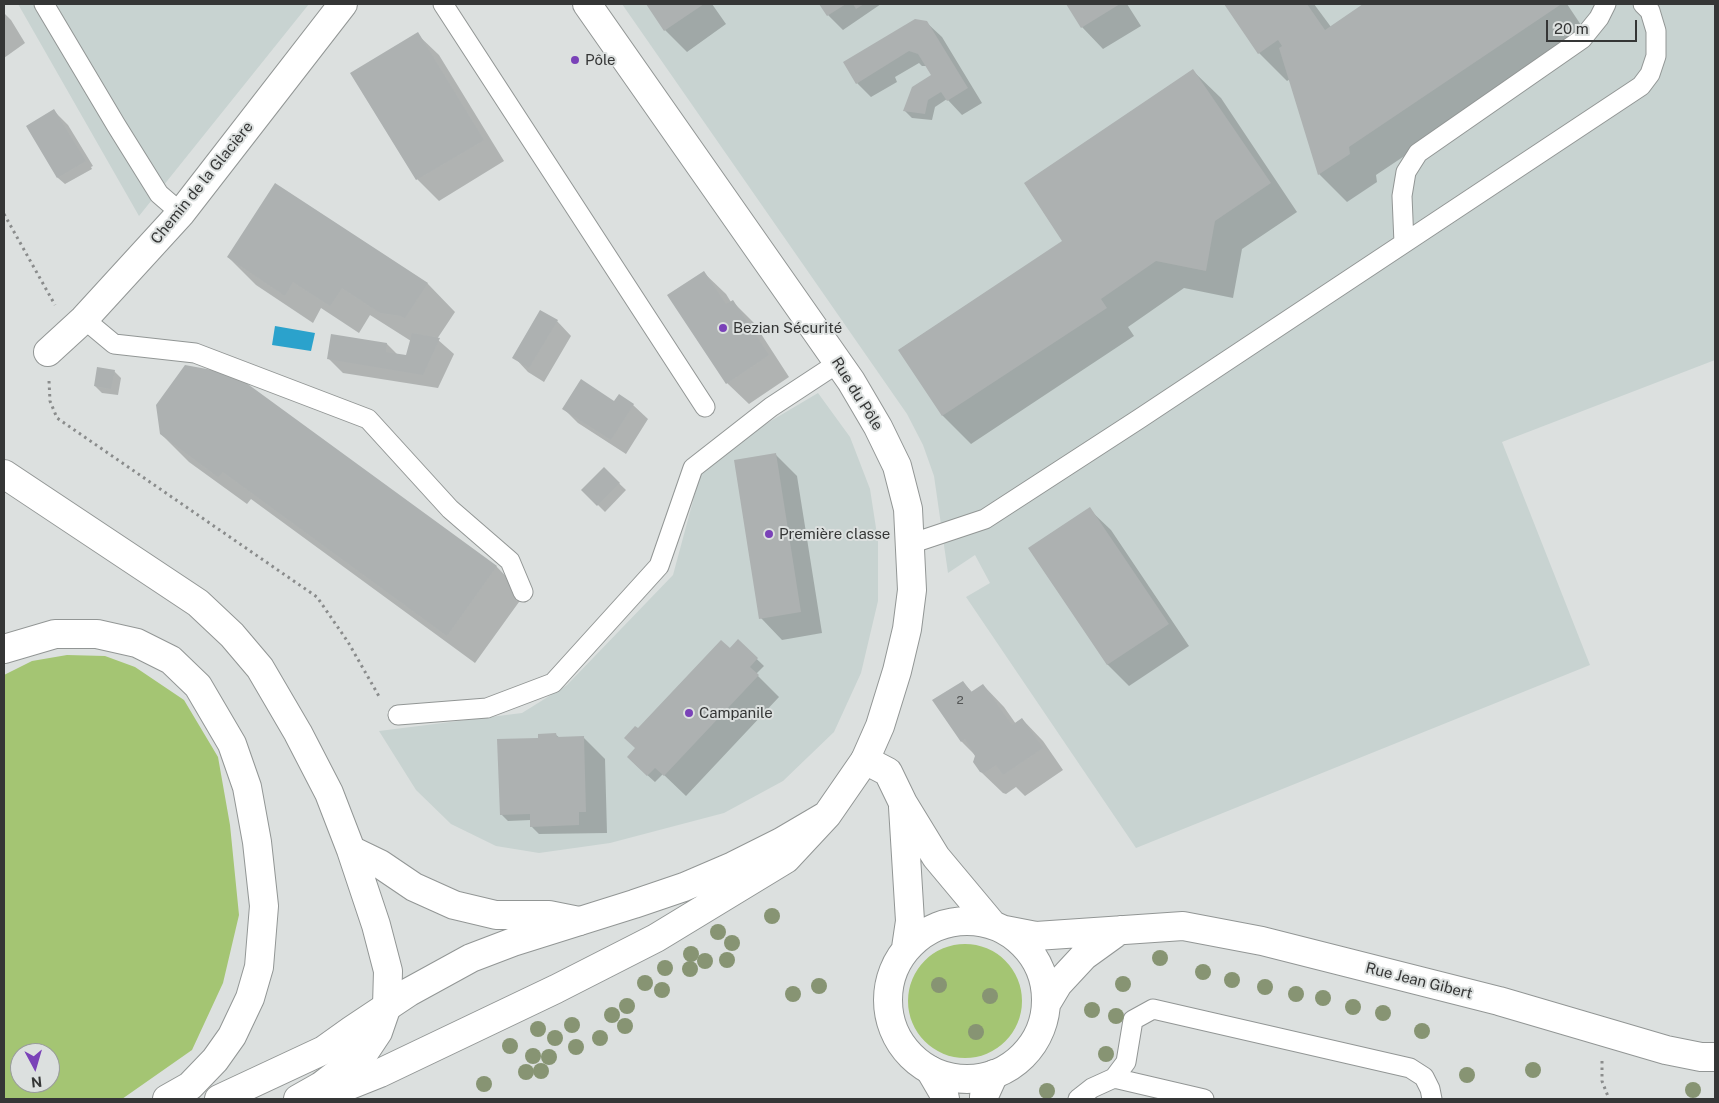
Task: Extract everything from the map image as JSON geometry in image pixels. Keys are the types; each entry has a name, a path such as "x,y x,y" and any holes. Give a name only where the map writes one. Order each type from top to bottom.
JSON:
{"main road":[{"name":"Chemin de la Glacière","path":"48,352 84,319 182,213 343,4"},
{"name":"Rue du Pôle","path":"315,1099 380,1073 556,989 656,938 786,859 827,815 866,760 880,726 897,672 907,629 912,590 908,509 897,466 878,427 851,381 587,4"},
{"path":"4,474 198,603 232,635 260,668 298,733 329,793 352,850 376,925 388,970 387,1006 378,1032 364,1053 321,1086 298,1099"},
{"path":"4,649 55,634 97,634 136,643 171,660 198,686 232,744 247,787 257,842 264,906 259,967 250,998 232,1036 215,1060 190,1086 168,1099"},
{"path":"866,760 888,772 903,803 936,857 998,927 1023,943 1036,960 1044,982 1046,1004 1043,1022 1036,1039 1025,1054 1011,1066 994,1074 962,1079 930,1070 914,1059 900,1043 892,1025 888,1005 889,985 895,965 906,948 924,932 945,923 969,920 998,927"},
{"path":"903,803 910,921 906,948"},
{"path":"219,1099 324,1050 387,1006 471,958 513,942 676,890 733,866 781,842 827,815"},
{"path":"352,850 380,864 414,887 454,905 496,915 548,915 579,921"},
{"name":"Rue Jean Gibert","path":"998,927 1036,936 1094,930 1183,926 1262,941 1499,1001 1666,1050 1715,1058"},
{"path":"1046,1004 1058,984 1084,956 1120,930"},
{"path":"930,1070 945,1099"},
{"path":"984,1099 994,1074"}],"lane":[{"path":"44,4 159,194 182,213"},
{"path":"443,4 705,407"},
{"path":"1404,243 1402,196 1406,172 1418,153 1582,39 1599,18 1606,4"},
{"path":"910,544 985,519 1641,86 1650,74 1656,56 1656,31 1650,11 1643,4"},
{"path":"84,319 114,344 195,353 368,419 450,509 510,562 523,592"},
{"path":"398,715 487,708 553,682 659,566 693,468 771,407 838,363"},
{"path":"1078,1099 1092,1088 1114,1078 1126,1062 1133,1020 1153,1009 1410,1068 1424,1077 1430,1089 1432,1099"},
{"path":"1114,1078 1204,1099"}],"path":[{"path":"4,214 55,305 48,352 50,401 57,418 317,597 348,642 387,711 398,715"},
{"path":"1602,1059 1602,1081 1609,1099"}],"shaded area":[{"path":"18,4 309,4 139,216"},
{"path":"622,4 1715,4 1715,360 1502,442 1590,665 1136,848 966,597 990,583 975,555 948,573 934,476 923,445 907,414"},
{"path":"818,393 850,437 870,489 878,541 878,601 861,673 834,732 783,781 724,813 610,843 539,853 496,846 451,824 416,790 379,731 522,713 567,685 673,575 700,475 742,438"}],"green space":[{"path":"67,655 105,656 135,667 184,700 218,757 230,825 239,915 223,983 192,1050 122,1099 4,1099 4,675 32,661"},
{"path":"965,944 987,948 1005,961 1018,979 1022,1001 1018,1023 1005,1041 987,1054 965,1058 943,1054 925,1041 912,1023 908,1001 912,979 925,961 943,948"}],"water":[{"path":"275,326 315,333 311,351 272,345"}],"building":[{"path":"646,4 704,4 664,31"},
{"path":"819,4 846,4 827,16"},
{"path":"853,4 864,4 856,9"},
{"path":"1066,4 1120,4 1081,28"},
{"path":"1224,4 1307,4 1325,30 1363,4 1560,5 1349,147 1350,154 1318,175 1279,48 1282,46 1278,40 1258,54"},
{"path":"915,19 927,21 968,88 947,101 941,92 928,100 925,114 903,111 912,87 931,75 918,54 909,51 856,84 843,62"},
{"path":"418,32 484,140 416,180 350,73"},
{"path":"1193,69 1271,183 1215,221 1206,271 1156,261 1101,299 1107,308 942,416 898,350 1062,241 1024,183"},
{"path":"54,109 86,161 57,178 26,126"},
{"path":"275,183 428,283 405,318 380,313 342,288 330,306 293,282 285,296 227,257"},
{"path":"704,271 726,304 733,300 769,355 726,384 667,295"},
{"path":"540,310 558,320 529,368 512,358"},
{"path":"412,333 440,338 423,375 327,359 331,334 387,343 386,352 406,355"},
{"path":"185,365 234,374 497,566 447,636 223,472 218,477 160,434 156,405"},
{"path":"97,367 115,370 111,389 94,386"},
{"path":"581,379 614,401 619,394 634,404 611,440 562,409"},
{"path":"776,453 801,612 759,619 734,460"},
{"path":"604,467 620,483 597,506 581,490"},
{"path":"1090,507 1169,624 1107,665 1028,548"},
{"path":"738,639 758,658 750,667 759,675 664,776 655,768 647,776 627,757 635,748 624,738 635,726 638,728 721,640 730,648"},
{"path":"963,681 971,692 983,684 1012,725 1022,718 1043,748 1003,775 996,765 984,773 980,772 973,762 975,756 965,739 961,742 932,700"},
{"path":"556,733 557,737 584,736 586,812 579,812 579,825 530,827 530,814 500,815 497,739 538,738 538,734"}],"place":[{"name":"Pôle","path":"575,60"},
{"name":"Bezian Sécurité","path":"723,328"},
{"name":"Première classe","path":"769,534"},
{"name":"Campanile","path":"689,713"}]}
